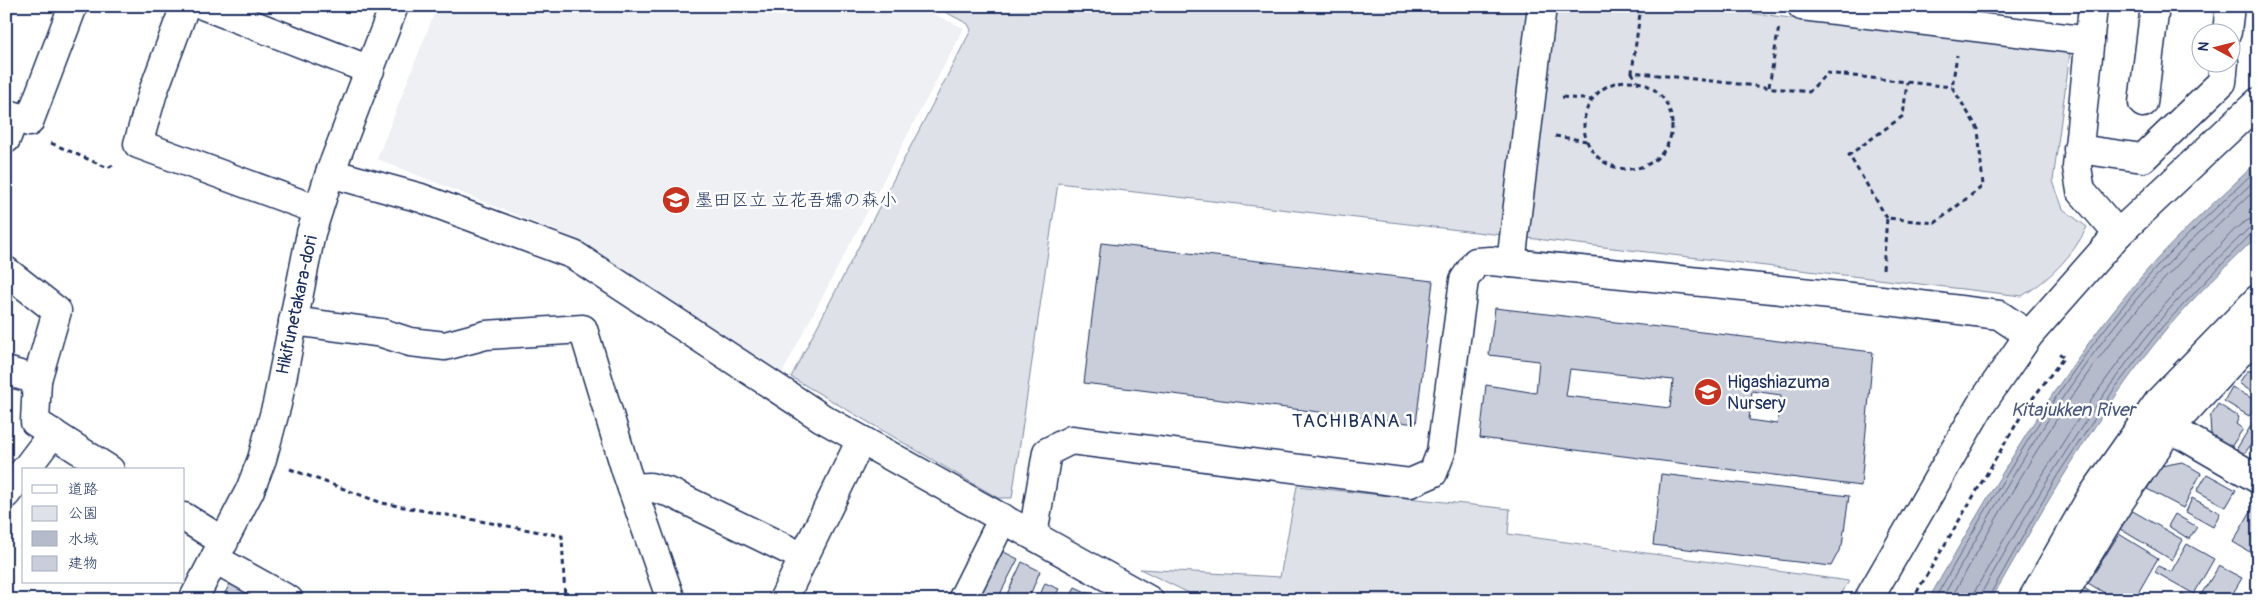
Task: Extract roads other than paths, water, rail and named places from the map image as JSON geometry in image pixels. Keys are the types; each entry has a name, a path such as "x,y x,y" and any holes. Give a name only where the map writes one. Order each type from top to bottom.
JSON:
{"street":[{"path":"14,123 72,6"},
{"path":"185,6 153,92 138,144 318,210"},
{"path":"205,6 370,70"},
{"name":"Hikifunetakara-dori","path":"193,600 250,490 262,459 276,404 310,233 330,173 394,6"},
{"path":"1511,263 1542,6"},
{"path":"1802,6 2090,41"},
{"path":"2093,6 2077,167 2081,191 2118,234"},
{"path":"2143,103 2155,6"},
{"path":"2228,22 2230,6"},
{"path":"2078,149 2143,158 2222,82 2223,72"},
{"path":"1868,600 1980,406 2030,335 2118,234 2258,102"},
{"path":"330,173 421,198 574,255 822,418 1033,534 1142,598"},
{"path":"1033,534 1047,452 1071,440 1410,483 1433,472 1441,452 1464,280 1476,262 1511,263 1881,300 1999,315 2030,335"},
{"path":"6,271 57,311 37,380 36,422 107,468"},
{"path":"2032,600 2090,499 2159,401 2258,299"},
{"path":"293,321 382,333 410,342 445,346 486,336 583,329 632,488 671,600"},
{"path":"2060,600 2108,520 2170,428 2258,333"},
{"path":"6,372 37,380"},
{"path":"2170,428 2258,480"},
{"path":"26,468 53,433"},
{"path":"782,600 861,440"},
{"path":"6,494 22,473"},
{"path":"632,488 650,487 671,493 803,557"},
{"path":"185,518 219,551 289,600"},
{"path":"962,600 1003,518"}],"water":[{"name":"Kitajukken River","path":"2258,161 2258,235 2177,317 2117,394 2072,461 1991,600 1928,600 1977,515 2054,392 2111,314 2155,261"}],"place":[{"name":"墨田区立 立花吾嬬の森小","path":"676,200"},
{"name":"Higashiazuma Nursery","path":"1708,392"}],"district":[{"name":"TACHIBANA 1","path":"1353,421"}]}
